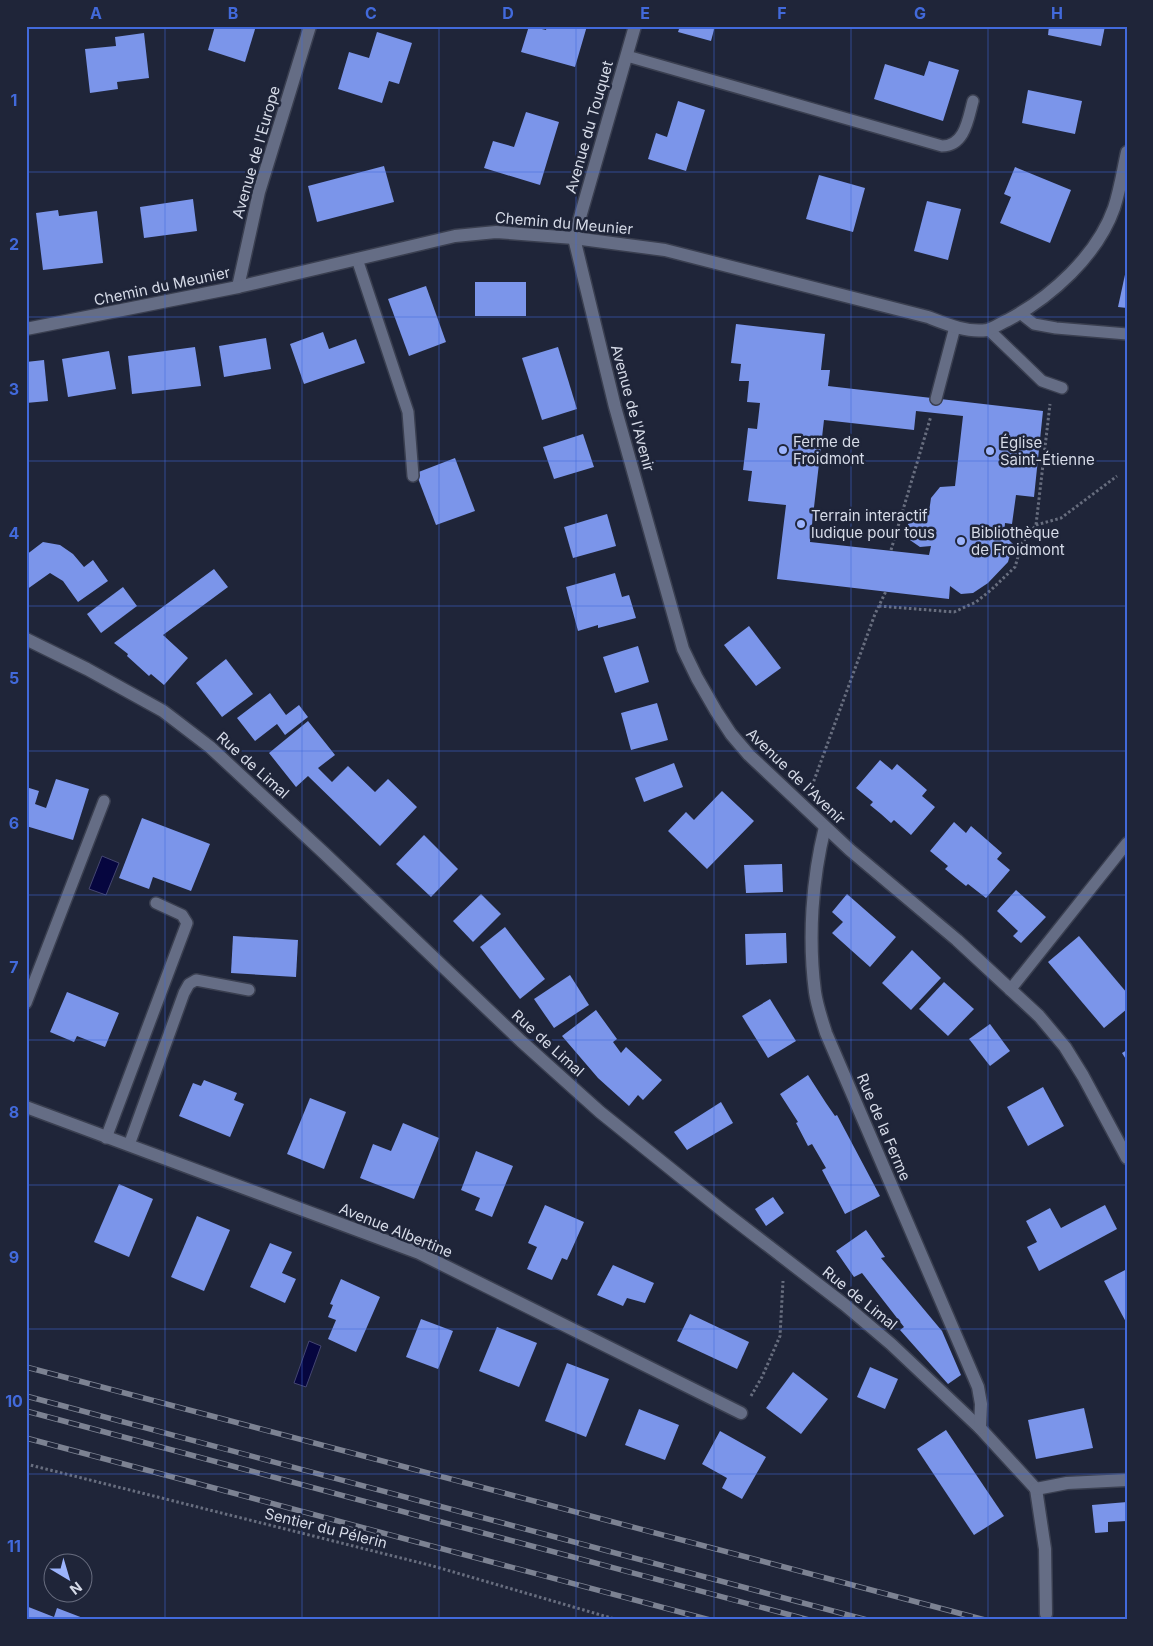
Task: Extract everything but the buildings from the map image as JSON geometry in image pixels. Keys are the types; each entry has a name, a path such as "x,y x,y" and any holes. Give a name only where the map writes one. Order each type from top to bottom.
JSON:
{"street":[{"name":"Avenue de l'Europe","path":"238,287 259,192 310,26"},
{"name":"Avenue du Touquet","path":"574,238 635,26"},
{"path":"989,330 1045,297 1060,284 1096,242 1114,208 1127,152"},
{"name":"Chemin du Meunier","path":"26,330 238,287 455,236 496,232 574,238 665,250 918,315 955,327 989,330"},
{"name":"Avenue de l'Avenir","path":"574,238 615,407 683,649 696,678 731,734 749,755 825,827 957,940 1039,1016 1065,1047 1083,1076 1127,1158"},
{"name":"Rue de Limal","path":"26,639 87,669 163,711 210,747 521,1041 600,1112 891,1344 980,1428 1036,1489"},
{"name":"Rue de la Ferme","path":"825,827 817,858 813,906 812,937 815,992 824,1025 978,1387 981,1404 980,1428"},
{"name":"Avenue Albertine","path":"26,1107 419,1253 741,1413"},
{"path":"1046,1614 1045,1549 1036,1489 1067,1483 1127,1480"}],"lane":[{"path":"626,56 942,146 950,146 962,135 973,101"},
{"path":"357,259 408,412 413,476"},
{"path":"1020,313 1034,324 1056,328 1127,334"},
{"path":"936,399 955,327"},
{"path":"989,330 1042,381 1057,387"},
{"path":"26,1003 104,801"},
{"path":"1010,990 1127,844"},
{"path":"106,1138 187,923 182,915 156,903"},
{"path":"129,1145 184,993 189,984 196,980 249,990"}],"path":[{"path":"879,606 954,612 976,602 1015,566 1022,544 1036,525 1057,387"},
{"path":"891,550 932,413"},
{"path":"1036,525 1061,518 1117,476"},
{"path":"804,807 886,591"},
{"path":"762,1377 780,1336 784,1258"},
{"name":"Sentier du Pélerin","path":"26,1464 433,1566 618,1620"}],"shaded area":[{"path":"102,856 119,863 106,895 89,889"},
{"path":"309,1341 321,1346 306,1387 294,1383"}],"railway":[{"path":"26,1367 985,1620"},
{"path":"26,1396 867,1620"},
{"path":"26,1411 809,1620"},
{"path":"26,1438 710,1620"}],"place":[{"name":"Ferme de Froidmont","path":"783,450"},
{"name":"Église Saint-Étienne","path":"990,451"},
{"name":"Terrain interactif ludique pour tous","path":"801,524"},
{"name":"Bibliothèque de Froidmont","path":"961,541"}]}
